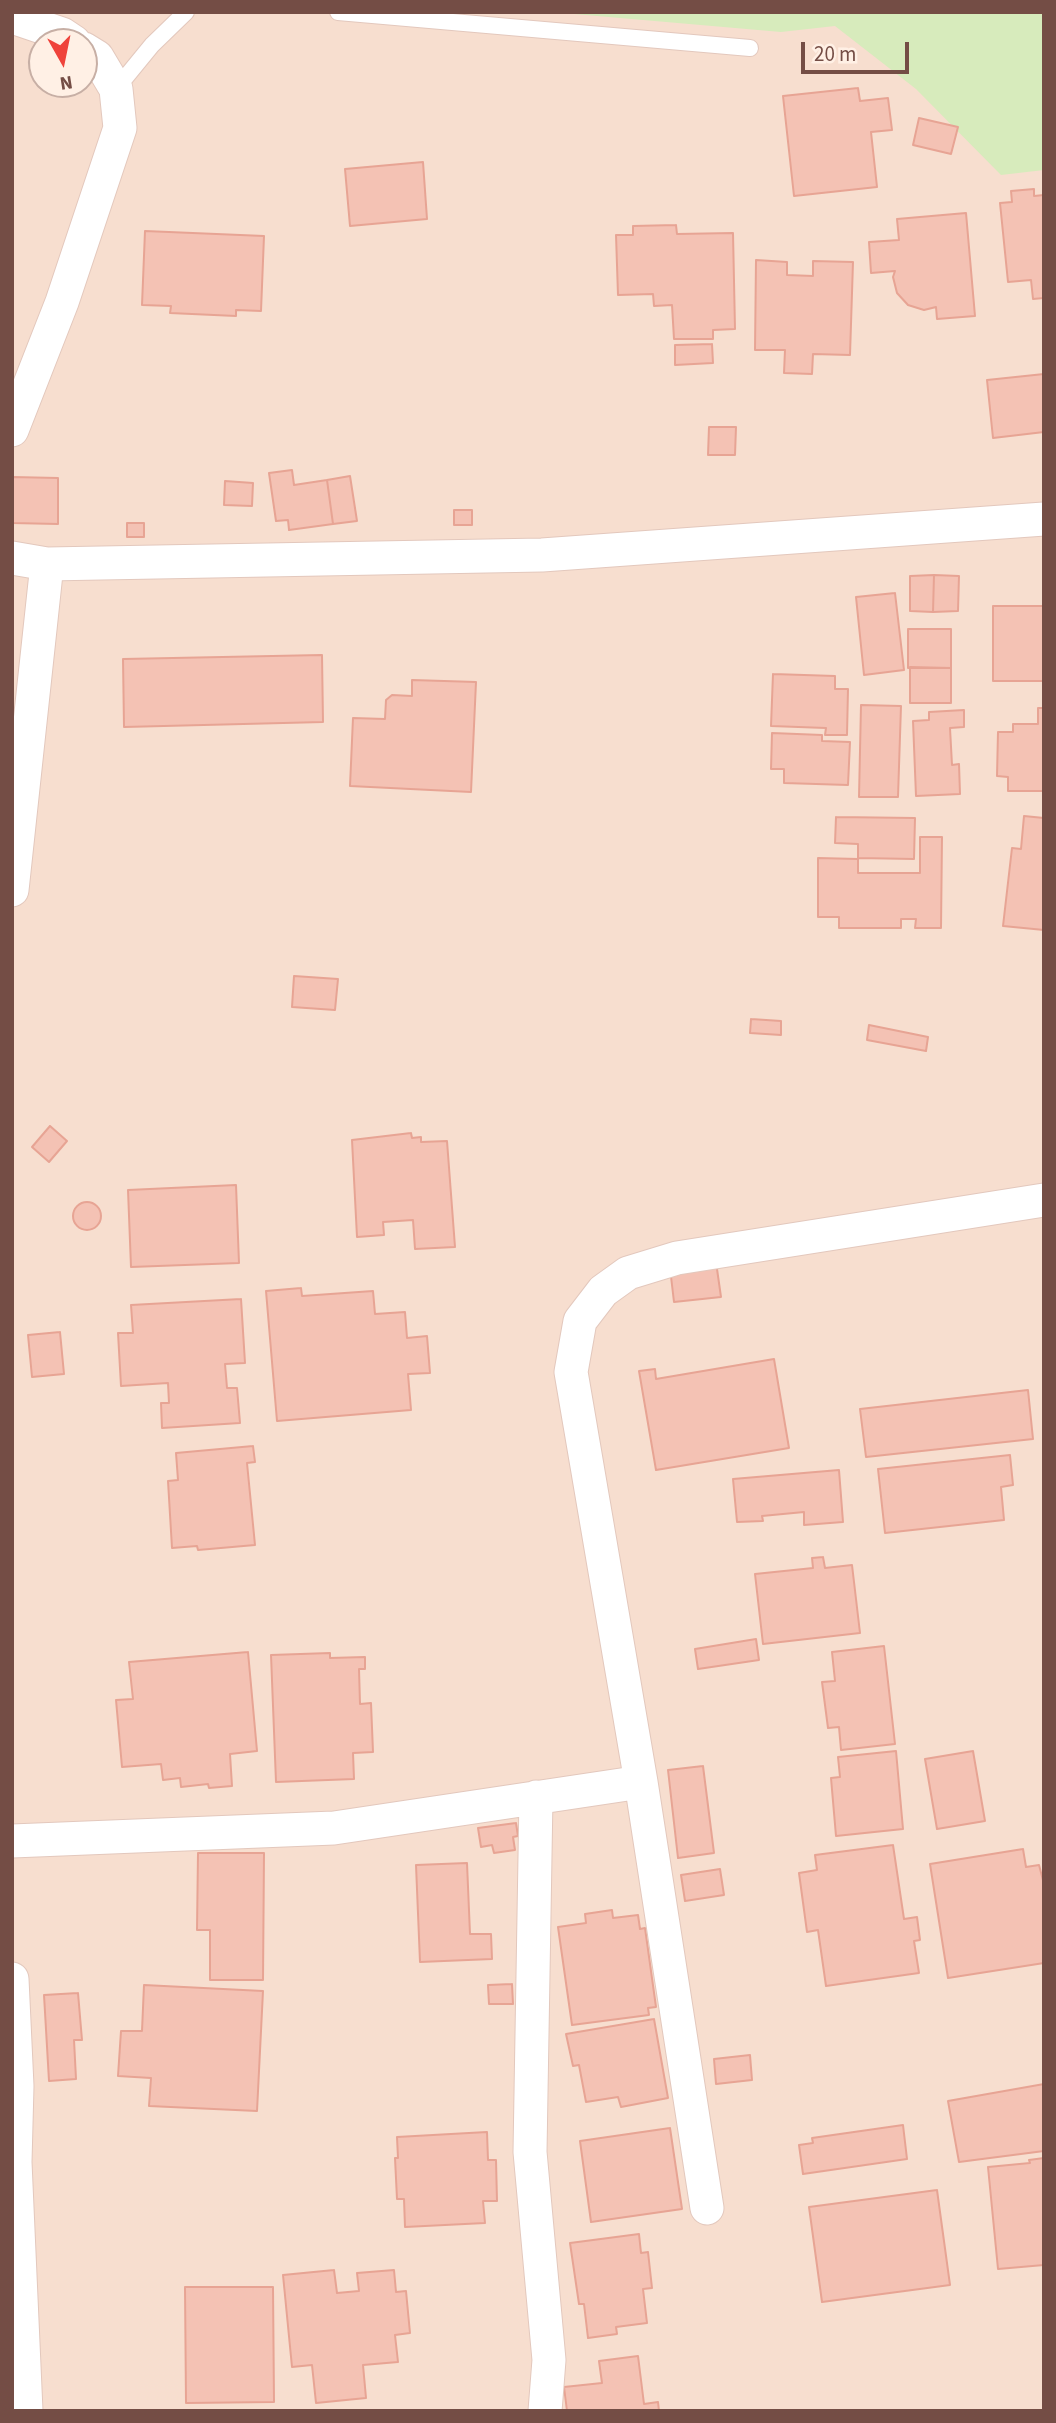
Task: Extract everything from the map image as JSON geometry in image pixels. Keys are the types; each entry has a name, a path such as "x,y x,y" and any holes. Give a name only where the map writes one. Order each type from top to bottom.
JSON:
{"street":[{"path":"12,17 44,28"},
{"path":"12,430 62,302 120,128 116,89 98,59"},
{"path":"12,558 47,564 542,555 1044,519"},
{"path":"12,890 47,564"},
{"path":"707,2208 641,1782 571,1372 580,1321 603,1291 628,1273 677,1258 1044,1200"},
{"path":"12,1841 334,1828 641,1782"},
{"path":"536,1797 530,2152 549,2360 545,2411"},
{"path":"12,1979 15,2162 26,2411"}],"lane":[{"path":"116,89 152,45 186,12"},
{"path":"338,12 750,48"}],"shaded area":[{"path":"12,12 1044,12 1044,2411 12,2411"}],"green space":[{"path":"551,12 1044,12 1044,170 1001,175 916,89 835,26 781,32"}],"building":[{"path":"858,88 860,101 888,98 892,130 871,132 877,187 794,196 783,96"},
{"path":"919,118 958,127 951,154 913,145"},
{"path":"423,162 427,219 350,226 345,169"},
{"path":"1034,189 1034,196 1044,195 1044,298 1033,299 1031,280 1008,282 1000,203 1012,202 1011,191"},
{"path":"966,213 975,316 937,319 936,307 924,310 908,305 897,293 893,277 895,271 871,273 869,242 899,240 897,219"},
{"path":"676,225 677,234 733,233 735,329 713,330 713,339 674,339 672,305 654,306 653,294 618,295 616,235 633,235 633,226"},
{"path":"145,231 264,236 261,311 236,310 236,316 170,313 171,306 142,305"},
{"path":"756,260 787,262 787,275 813,276 813,261 853,262 850,355 813,354 812,374 784,373 785,350 755,350"},
{"path":"712,344 713,363 675,365 675,345"},
{"path":"1044,374 1044,432 993,438 987,380"},
{"path":"709,427 736,427 735,455 708,455"},
{"path":"292,470 294,485 327,480 333,524 289,530 288,520 276,521 269,473"},
{"path":"350,476 357,521 333,524 327,480"},
{"path":"12,477 58,478 58,524 12,523"},
{"path":"225,481 253,483 252,506 224,505"},
{"path":"454,510 472,510 472,525 454,525"},
{"path":"127,523 144,523 144,537 127,537"},
{"path":"934,575 933,612 910,611 910,576"},
{"path":"934,575 959,576 958,611 933,612"},
{"path":"895,593 904,670 864,675 856,597"},
{"path":"993,606 1044,606 1044,681 993,681"},
{"path":"908,629 951,629 951,668 908,668"},
{"path":"322,655 323,722 124,727 123,659"},
{"path":"910,667 951,668 951,703 910,703"},
{"path":"773,674 835,676 835,689 848,689 847,735 825,735 826,728 771,726"},
{"path":"412,680 476,682 471,792 350,786 353,718 385,719 386,700 392,695 412,696"},
{"path":"861,705 901,706 898,797 859,797"},
{"path":"1038,708 1044,708 1044,791 1008,791 1008,777 997,776 998,732 1013,732 1013,724 1038,724"},
{"path":"964,710 964,727 950,728 952,765 959,764 960,794 916,796 913,721 929,720 929,712"},
{"path":"772,733 822,735 822,741 850,742 848,785 784,783 784,769 771,769"},
{"path":"1024,816 1044,818 1044,930 1003,926 1012,848 1021,849"},
{"path":"836,817 915,818 914,859 858,858 858,844 835,843"},
{"path":"920,837 942,837 941,928 915,928 916,919 901,919 901,928 839,928 839,917 818,917 818,858 858,859 858,873 920,873"},
{"path":"294,976 338,979 335,1010 292,1007"},
{"path":"751,1019 781,1021 781,1035 750,1033"},
{"path":"869,1025 928,1037 926,1051 867,1040"},
{"path":"50,1126 67,1141 49,1162 32,1147"},
{"path":"411,1133 412,1138 421,1137 421,1142 447,1141 455,1247 415,1249 413,1220 383,1222 384,1235 357,1237 352,1140"},
{"path":"236,1185 239,1263 131,1267 128,1190"},
{"path":"87,1202 97,1206 101,1216 97,1226 87,1230 77,1226 73,1216 77,1206"},
{"path":"716,1262 721,1297 674,1302 670,1268"},
{"path":"301,1288 302,1296 373,1291 375,1314 405,1312 407,1338 427,1336 430,1373 408,1374 411,1410 277,1421 266,1291"},
{"path":"241,1299 245,1363 225,1364 227,1388 237,1388 240,1423 162,1428 161,1403 169,1403 168,1383 121,1386 118,1333 133,1333 131,1305"},
{"path":"60,1332 64,1374 32,1377 28,1335"},
{"path":"774,1359 789,1448 656,1470 639,1371 655,1369 656,1379"},
{"path":"1028,1390 1033,1439 866,1457 860,1409"},
{"path":"253,1446 255,1462 247,1463 255,1545 198,1550 197,1546 172,1548 168,1481 178,1480 176,1453"},
{"path":"1010,1455 1013,1485 1001,1487 1004,1520 885,1533 878,1469"},
{"path":"839,1470 843,1522 804,1525 804,1512 762,1516 763,1521 737,1522 733,1479"},
{"path":"823,1557 825,1568 852,1565 860,1633 763,1644 755,1574 813,1568 812,1558"},
{"path":"756,1639 759,1660 698,1669 695,1649"},
{"path":"884,1646 895,1744 841,1750 839,1727 828,1728 822,1682 835,1681 832,1652"},
{"path":"248,1652 257,1751 230,1754 232,1786 209,1788 208,1784 181,1787 180,1778 163,1780 161,1764 122,1767 116,1700 133,1699 129,1662"},
{"path":"330,1653 330,1658 365,1657 365,1669 359,1669 360,1704 371,1703 373,1752 353,1753 354,1779 276,1782 271,1655"},
{"path":"896,1751 903,1829 836,1836 831,1778 840,1777 838,1757"},
{"path":"973,1751 985,1821 937,1829 925,1759"},
{"path":"703,1766 714,1853 678,1858 668,1770"},
{"path":"516,1823 518,1836 513,1837 515,1850 494,1853 492,1845 481,1847 478,1828"},
{"path":"893,1845 904,1919 917,1917 920,1940 914,1941 919,1973 826,1986 818,1930 807,1932 799,1873 817,1870 815,1855"},
{"path":"1023,1849 1026,1867 1039,1865 1044,1884 1044,1963 948,1978 930,1864"},
{"path":"198,1853 264,1853 263,1980 210,1980 210,1930 197,1930"},
{"path":"467,1863 470,1934 491,1934 492,1959 420,1962 416,1865"},
{"path":"720,1869 724,1895 685,1901 681,1875"},
{"path":"612,1910 613,1918 638,1915 640,1929 645,1928 656,2007 648,2008 649,2015 572,2025 558,1927 586,1923 585,1914"},
{"path":"512,1984 513,2004 489,2004 488,1985"},
{"path":"144,1985 263,1991 257,2111 149,2106 151,2078 118,2076 121,2031 142,2031"},
{"path":"78,1993 82,2040 74,2040 76,2079 49,2081 44,1995"},
{"path":"654,2019 668,2098 621,2107 618,2097 586,2102 579,2065 573,2066 566,2034"},
{"path":"750,2055 752,2080 716,2084 714,2059"},
{"path":"1044,2084 1044,2151 959,2162 948,2101"},
{"path":"903,2125 907,2159 803,2174 799,2145 813,2143 812,2138"},
{"path":"670,2128 682,2209 591,2222 580,2141"},
{"path":"487,2132 488,2160 496,2160 497,2201 483,2201 485,2223 405,2227 404,2199 397,2199 397,2137"},
{"path":"1044,2158 1044,2265 998,2269 988,2167 1030,2163 1029,2160"},
{"path":"937,2190 950,2285 822,2302 809,2207"},
{"path":"639,2234 641,2253 648,2252 652,2288 643,2289 647,2323 616,2327 617,2334 588,2338 584,2304 579,2304 570,2243"},
{"path":"334,2270 337,2293 359,2291 357,2273 394,2270 396,2292 406,2291 410,2333 395,2335 398,2362 363,2365 366,2398 316,2403 312,2365 292,2367 283,2275"},
{"path":"185,2287 273,2287 274,2402 186,2403"},
{"path":"638,2356 644,2404 658,2402 659,2411 567,2411 564,2387 602,2383 599,2361"}]}
